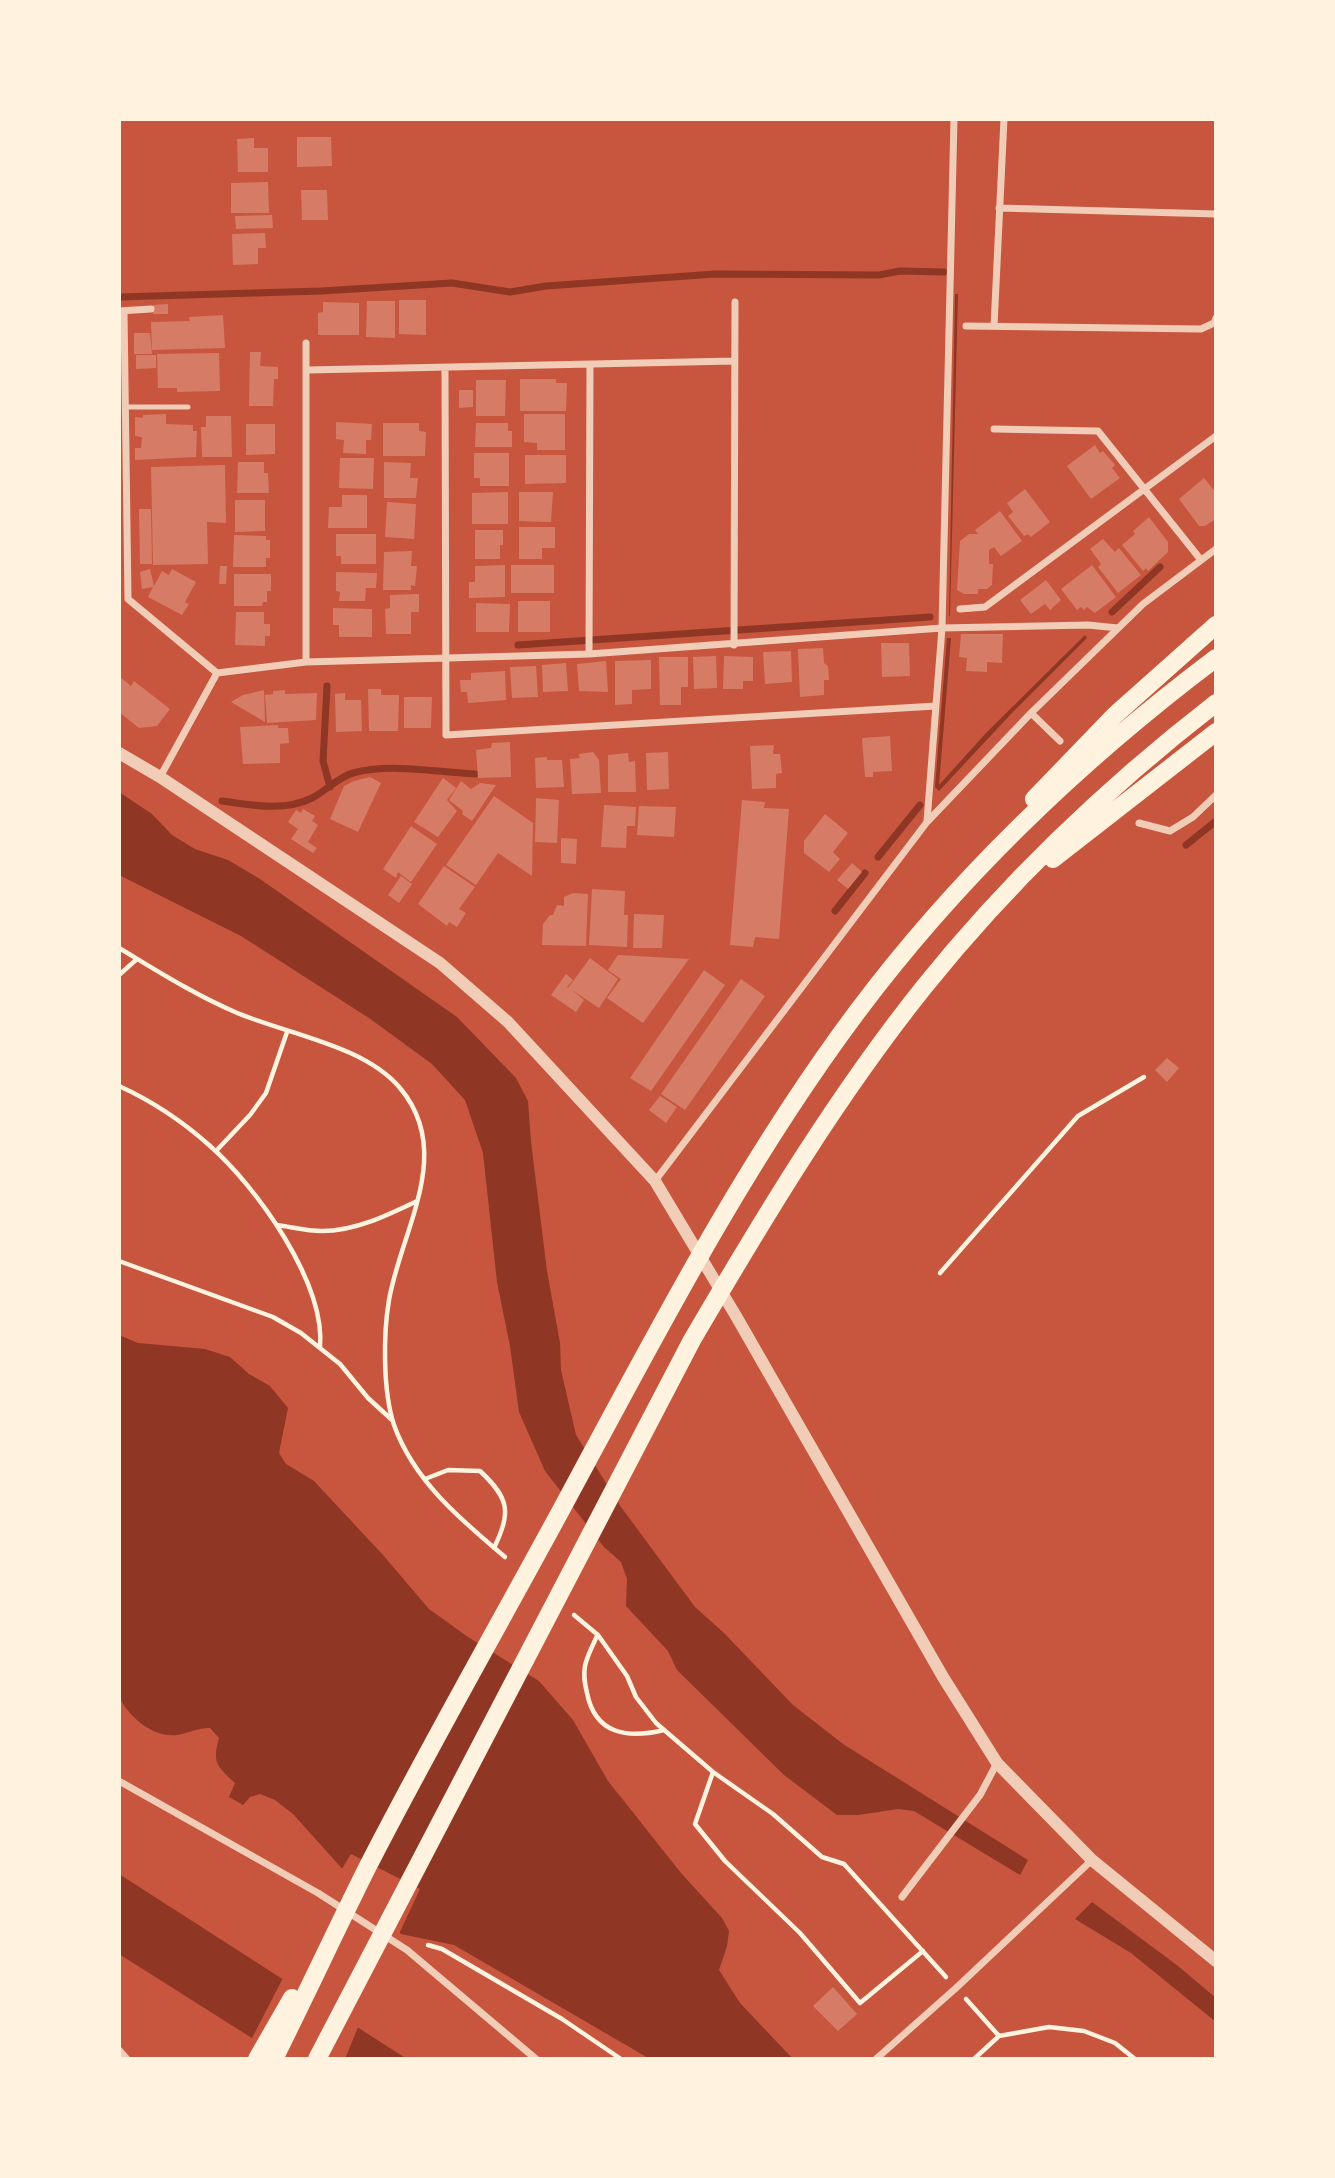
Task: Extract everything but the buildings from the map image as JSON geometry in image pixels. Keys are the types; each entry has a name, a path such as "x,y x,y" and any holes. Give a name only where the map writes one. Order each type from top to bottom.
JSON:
{"highway":[{"path":"257,2059 369,1864 676,1298 778,1127 857,1012 1064,766 1115,715 1216,625"},
{"path":"970,878 1102,750 1216,658"},
{"path":"317,2059 668,1384 703,1321 837,1106 895,1024 998,902 1104,796 1216,703"},
{"path":"998,902 1216,732"},
{"path":"274,2059 369,1864"},
{"path":"331,2059 407,1883"}],"street":[{"path":"927,822 942,628 954,119"},
{"path":"993,326 1004,119"},
{"path":"999,208 1216,215"},
{"path":"734,645 735,302"},
{"path":"151,309 122,311 128,599 217,673 306,662 589,654 942,628 1088,625 1118,628"},
{"path":"966,326 1200,329 1214,323 1216,318"},
{"path":"306,343 306,662"},
{"path":"308,370 734,361"},
{"path":"589,654 590,365"},
{"path":"445,368 446,735 936,706"},
{"path":"993,429 1098,431 1201,560"},
{"path":"960,609 985,607 1216,436"},
{"path":"655,1181 927,822 1031,713 1143,604 1216,549"},
{"path":"160,777 217,673"},
{"path":"1031,713 1060,741"},
{"path":"119,753 160,777 440,963 508,1022 655,1181 736,1316 943,1677 997,1763 1092,1860 1216,1961"},
{"path":"1139,823 1170,831 1193,817 1216,795"},
{"path":"902,1897 980,1795 997,1763"},
{"path":"119,1781 318,1893 399,1945 536,2059"},
{"path":"876,2059 1092,1860"},
{"path":"119,2050 127,2059"}],"lane":[{"path":"126,407 188,407"}],"path":[{"path":"119,948 231,1011 337,1048 373,1064 401,1089 421,1123 426,1157 389,1300 386,1360 388,1406 410,1457 425,1479 443,1502 505,1557"},
{"path":"119,975 137,959"},
{"path":"216,1151 250,1115 266,1093 287,1032"},
{"path":"940,1273 1078,1116 1144,1077"},
{"path":"119,1086 156,1104 216,1151 277,1225 305,1277 312,1297 321,1333 320,1348"},
{"path":"277,1225 323,1231 347,1227 373,1221 417,1200"},
{"path":"119,1261 273,1317 301,1333 340,1364 368,1398 393,1420"},
{"path":"425,1479 448,1470 481,1471 493,1483 504,1502 507,1519 494,1548"},
{"path":"574,1615 598,1635 627,1676 636,1697 656,1723 713,1772 774,1814 822,1857 844,1864 999,2036"},
{"path":"598,1635 585,1664 584,1678 594,1716 608,1728 621,1732 664,1730"},
{"path":"713,1772 695,1824 725,1861 800,1933 860,2003 923,1951"},
{"path":"399,1945 422,1944 442,1949 562,2020 621,2059"},
{"path":"974,2059 999,2036 1049,2027 1084,2031 1115,2043 1135,2059"}],"shaded area":[{"path":"955,294 958,294 949,617"},
{"path":"1085,635 1087,638 939,791 935,787 947,638 951,638 939,785 986,733"},
{"path":"119,792 152,814 172,835 195,849 228,860 260,879 457,1017 516,1078 528,1101 547,1271 560,1343 561,1370 576,1435 621,1507 695,1607 724,1633 793,1705 843,1744 1028,1860 1020,1875 914,1811 898,1809 837,1815 784,1775 677,1670 668,1651 626,1606 627,1579 621,1562 604,1547 545,1471 519,1412 510,1346 497,1282 483,1153 465,1100 432,1064 369,1018 241,936 119,875"},
{"path":"119,1335 138,1343 205,1349 230,1357 249,1374 270,1386 288,1408 279,1453 286,1464 314,1481 429,1609 539,1681 573,1720 608,1781 681,1873 722,1918 729,1931 719,1970 740,2003 793,2059 650,2059 454,1945 401,1934 293,1814 275,1800 260,1794 250,1797 243,1805 229,1797 235,1783 218,1764 216,1753 219,1738 210,1728 168,1735 151,1730 135,1719 119,1697"},
{"path":"119,1874 407,2059 285,2059 119,1954"},
{"path":"1092,1902 1216,1998 1216,2022 1131,1953 1075,1919"}],"pier":[{"path":"351,1854 420,1889 398,1936 340,1872"},
{"path":"284,1976 359,2025 345,2059 278,2059 250,2042"}],"waterway":[{"path":"119,297 321,291 452,283 510,292 546,286 715,274 879,275 900,271 944,272"},
{"path":"1112,612 1160,567"},
{"path":"518,645 930,617"},
{"path":"327,686 323,761 330,787"},
{"path":"222,801 268,806 290,805 312,798 348,775 367,770 398,768 476,774"},
{"path":"878,857 920,805"},
{"path":"1186,845 1216,821"},
{"path":"835,911 865,873"}]}
